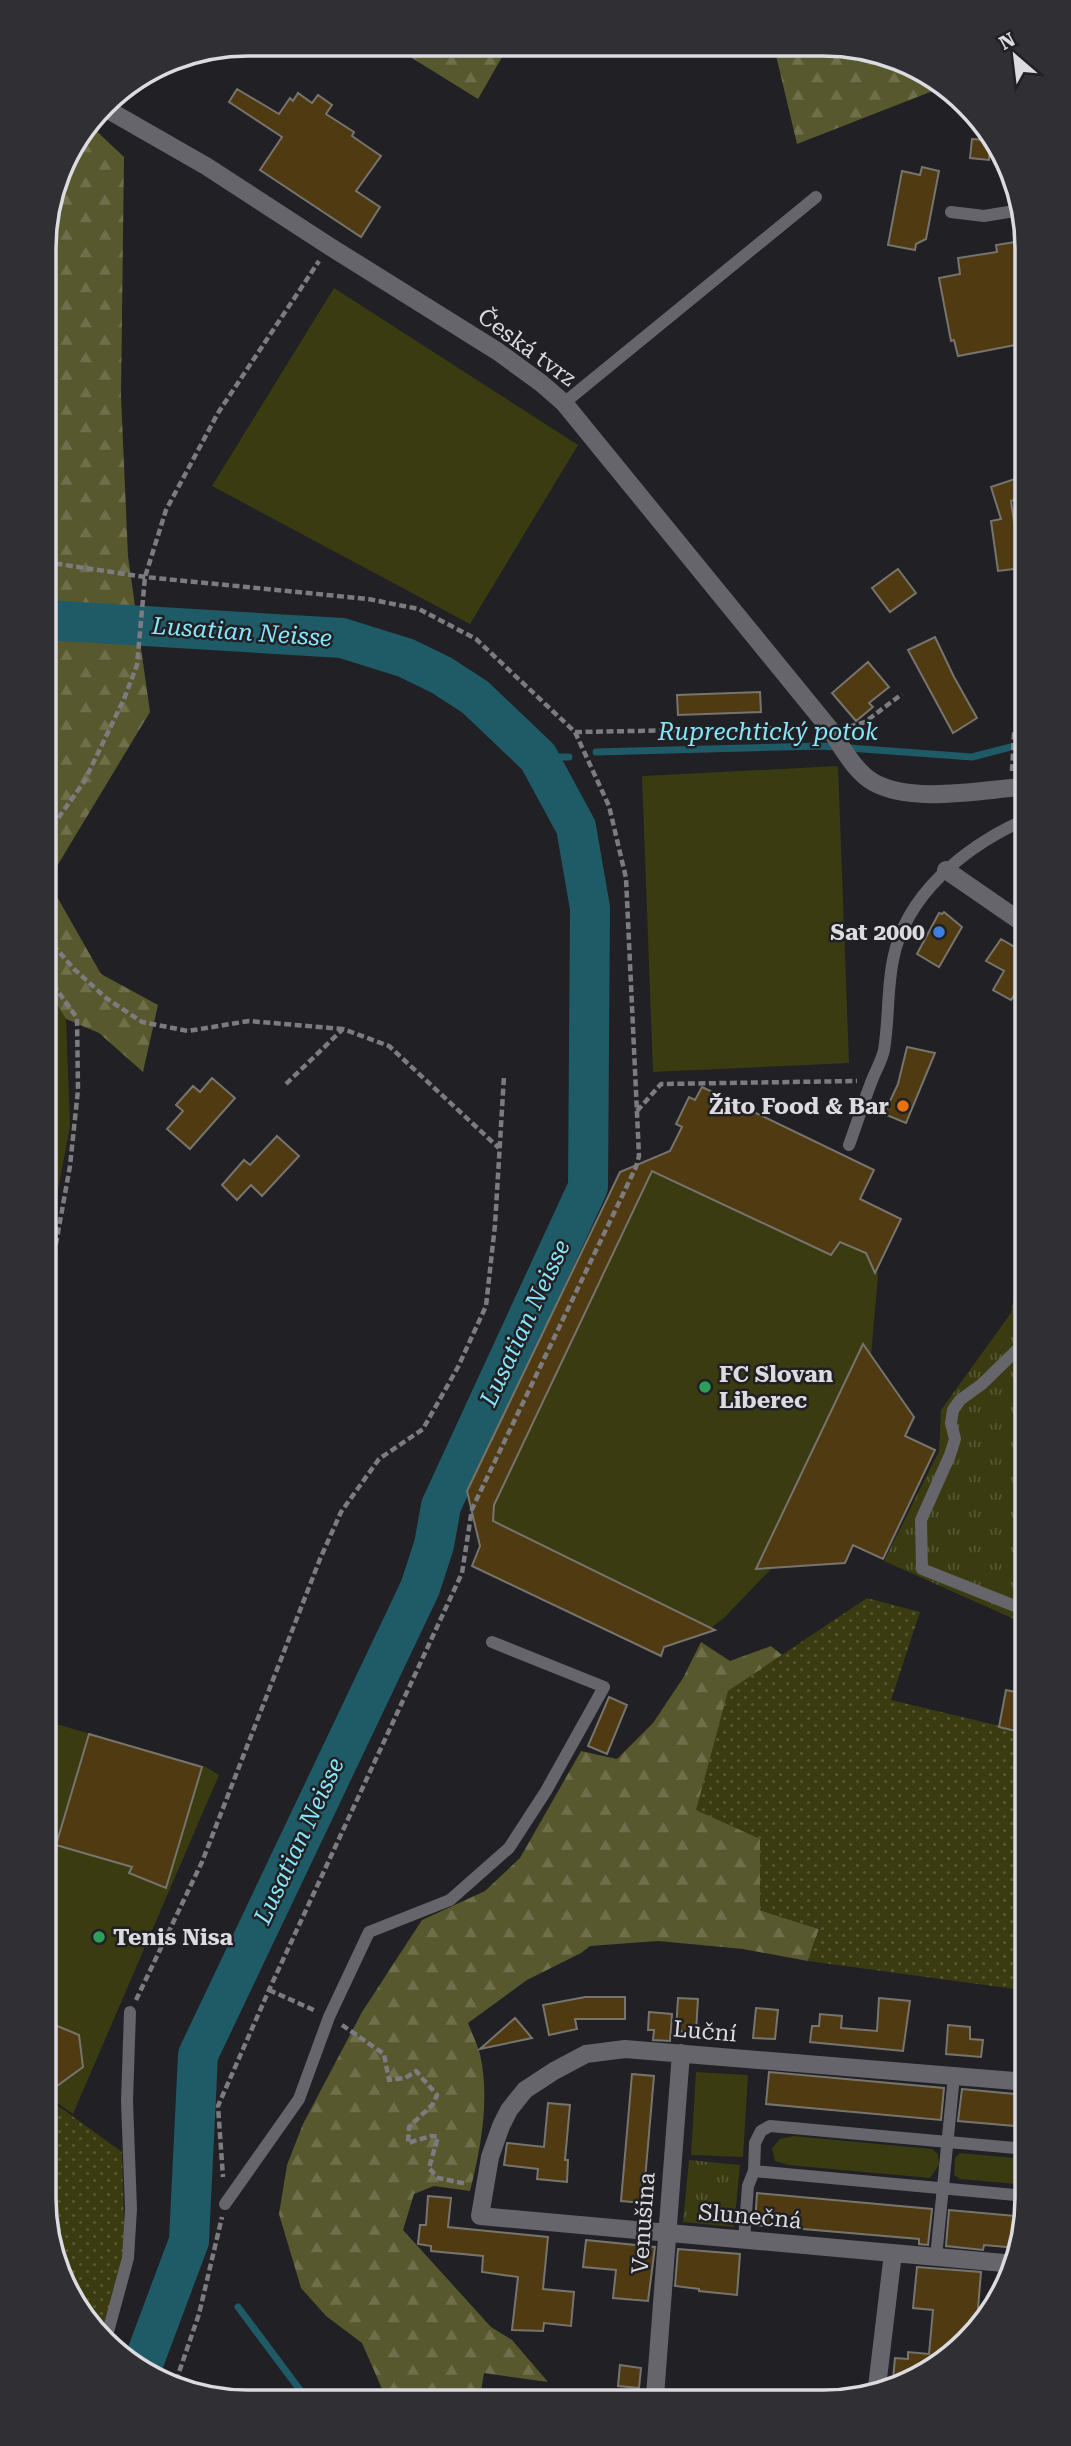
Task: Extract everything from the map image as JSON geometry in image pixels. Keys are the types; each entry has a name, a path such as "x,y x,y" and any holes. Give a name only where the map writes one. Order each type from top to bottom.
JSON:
{"street":[{"name":"Česká tvrz","path":"112,112 206,166 497,351 564,403 829,728 854,764 871,781 904,792 1015,787"},
{"path":"946,870 1015,917"},
{"name":"Luční","path":"480,2216 490,2157 509,2110 525,2090 586,2054 625,2049 1015,2081"},
{"name":"Venušina","path":"655,2390 681,2053"},
{"name":"Slunečná","path":"480,2216 1003,2263"},
{"path":"878,2381 893,2253"}],"lane":[{"path":"564,403 816,197"},
{"path":"951,212 984,216 1011,212"},
{"path":"849,1145 883,1054 889,1016 892,961 900,932 909,914 946,870 1015,824"},
{"path":"1015,1351 982,1384 960,1400 953,1410 951,1423 955,1439 920,1520 922,1569 1015,1606"},
{"path":"225,2204 299,2099 329,2017 369,1932 450,1900 509,1848 546,1791 604,1687 492,1642"},
{"path":"109,2330 128,2258 131,2209 127,2101 130,2011"},
{"path":"936,2257 954,2076"},
{"path":"744,2239 748,2186 754,2171 755,2143 761,2131 770,2126 1015,2149"},
{"path":"754,2171 1015,2195"}],"path":[{"path":"56,821 84,782 124,699 137,665 145,576 166,510 218,413 329,246"},
{"path":"56,564 145,576 368,599 419,609 476,639 575,732 609,806 626,878 639,1156 636,1167 472,1509 462,1573 218,2106 225,2204 199,2314 178,2376"},
{"path":"575,732 855,727 902,694"},
{"path":"1015,731 1015,752"},
{"path":"56,949 74,970 106,998 142,1022 188,1031 248,1021 343,1029 389,1046 499,1148"},
{"path":"56,988 77,1017 78,1090 70,1166 56,1244"},
{"path":"285,1084 343,1029"},
{"path":"130,2011 202,1862 320,1559 341,1513 379,1459 423,1429 458,1367 486,1306 495,1225 504,1076"},
{"path":"637,1111 661,1084 872,1081"},
{"path":"384,2054 389,2080 405,2078 416,2071 437,2095 433,2104 409,2127 408,2143 431,2136 438,2137 429,2168 438,2178 485,2188"}],"green space":[{"path":"409,56 503,56 478,99"},
{"path":"776,56 823,56 861,60 885,66 933,91 797,144"},
{"path":"96,131 124,157 121,396 128,556 150,712 56,868 56,235 71,174"},
{"path":"334,288 578,445 470,624 212,486"},
{"path":"838,766 849,1063 653,1072 642,776"},
{"path":"56,895 101,974 158,1005 143,1072 99,1033 66,1019 56,1004"},
{"path":"56,1004 66,1019 70,1127 56,1199"},
{"name":"FC Slovan Liberec","path":"702,1087 874,1170 861,1199 901,1219 881,1260 874,1258 878,1275 871,1356 914,1417 905,1436 935,1450 883,1559 854,1545 845,1563 772,1568 724,1618 704,1633 664,1647 661,1656 472,1566 480,1546 472,1509 636,1167 670,1151 681,1127 676,1124 689,1097 695,1100"},
{"path":"1015,1294 1015,1620 884,1561 939,1451 941,1410 1011,1313"},
{"path":"867,1598 920,1612 891,1700 1015,1730 1015,1989 808,1961 819,1929 760,1910 760,1839 696,1810 728,1691"},
{"path":"701,1642 730,1661 771,1646 782,1655 728,1692 760,1839 760,1910 819,1929 808,1961 743,1949 658,1941 590,1946 527,1980 468,2023 480,2054 484,2088 481,2141 470,2191 434,2186 414,2194 403,2230 491,2327 512,2340 548,2382 484,2373 481,2390 383,2390 362,2343 326,2316 301,2288 279,2214 287,2165 303,2124 362,2012 422,1920 485,1891 520,1858 581,1751 617,1759 653,1723 683,1678"},
{"name":"Tenis Nisa","path":"56,1724 206,1767 219,1775 73,2114 56,2102"},
{"path":"696,2072 748,2075 743,2157 691,2155"},
{"path":"56,2104 122,2152 125,2256 104,2324 82,2294 63,2248 56,2198"},
{"path":"793,2136 932,2149 938,2154 939,2165 930,2178 788,2165 775,2161 772,2148 780,2139"},
{"path":"960,2153 1015,2158 1015,2184 960,2179 954,2175 955,2158"},
{"path":"689,2160 740,2165 734,2227 683,2222"}],"building":[{"path":"237,89 279,114 290,98 293,101 298,93 312,103 318,95 332,105 326,114 354,132 352,136 381,156 356,191 380,207 361,237 260,170 282,137 229,102"},
{"path":"972,139 982,140 990,153 989,160 970,158"},
{"path":"922,167 939,171 926,239 916,244 915,250 888,245 902,171 920,175"},
{"path":"1015,242 1015,345 958,356 954,340 951,341 939,278 960,274 958,258 997,252 996,245"},
{"path":"1015,479 1015,500 1011,501 1015,528 1015,569 998,571 991,521 1001,519 991,487"},
{"path":"898,569 916,593 890,612 872,588"},
{"path":"935,637 977,718 953,733 908,650"},
{"path":"868,662 889,687 869,703 873,707 856,721 832,693"},
{"path":"760,692 761,712 678,715 677,695"},
{"path":"944,912 962,927 939,967 917,954 939,913"},
{"path":"1001,939 1015,947 1015,994 1011,1000 993,990 1004,971 986,961"},
{"path":"907,1047 935,1053 906,1123 884,1114 898,1084"},
{"path":"212,1078 235,1098 190,1149 167,1129 183,1111 176,1105 193,1086 200,1092"},
{"path":"702,1087 874,1170 860,1199 901,1219 875,1273 866,1253 840,1242 831,1255 652,1171 494,1505 493,1521 715,1630 664,1647 661,1656 472,1566 480,1546 467,1491 620,1172 670,1151 682,1127 676,1124 689,1097 695,1100"},
{"path":"277,1136 299,1156 262,1196 251,1185 237,1200 222,1185 244,1160 250,1165"},
{"path":"863,1344 914,1417 905,1436 935,1450 883,1559 853,1545 845,1563 756,1569"},
{"path":"1006,1690 1015,1692 1015,1731 999,1727"},
{"path":"609,1697 627,1705 607,1754 588,1746"},
{"path":"89,1734 202,1767 166,1888 129,1873 132,1867 56,1845"},
{"path":"585,1997 625,1997 625,2019 575,2019 577,2029 549,2035 543,2005"},
{"path":"678,1998 698,1999 696,2032 676,2031"},
{"path":"879,1998 910,2001 903,2051 810,2042 812,2026 819,2026 820,2014 842,2016 841,2028 877,2031"},
{"path":"756,2008 778,2010 775,2039 753,2038"},
{"path":"649,2012 672,2014 670,2041 653,2040 654,2030 648,2030"},
{"path":"515,2018 532,2038 480,2049"},
{"path":"56,2025 79,2035 83,2067 56,2087"},
{"path":"948,2025 970,2027 970,2039 983,2040 981,2057 946,2054"},
{"path":"769,2072 944,2088 941,2120 766,2104"},
{"path":"632,2074 654,2076 643,2203 621,2201"},
{"path":"962,2089 1015,2094 1015,2126 958,2121"},
{"path":"548,2103 570,2105 565,2160 568,2160 567,2182 537,2179 538,2169 504,2165 507,2143 544,2147"},
{"path":"757,2193 932,2209 928,2245 919,2244 919,2239 755,2225"},
{"path":"428,2196 451,2198 448,2227 548,2237 543,2289 574,2292 571,2326 544,2323 543,2331 512,2330 518,2277 482,2272 483,2256 431,2251 431,2246 418,2244 420,2225 426,2225"},
{"path":"949,2210 1014,2216 1008,2247 984,2245 983,2250 946,2246"},
{"path":"586,2240 655,2247 648,2301 613,2298 616,2270 583,2267"},
{"path":"678,2249 740,2254 737,2295 675,2286"},
{"path":"917,2267 981,2272 978,2312 967,2325 940,2350 893,2376 895,2358 908,2359 908,2352 929,2354 933,2310 913,2308"},
{"path":"620,2365 641,2368 639,2388 618,2386"}],"waterway":[{"name":"Lusatian Neisse","path":"56,621 342,638 406,658 441,675 475,697 538,757 576,827 590,908 588,1187 441,1506 434,1545 420,1588 198,2055 189,2241 145,2359"},
{"name":"Ruprechtický potok","path":"596,752 822,746 972,757 1015,746"},
{"name":"Ruprechtický potok","path":"538,757 569,757"},
{"path":"238,2307 300,2390"}],"place":[{"name":"Sat 2000","path":"939,932"},
{"name":"Žito Food & Bar","path":"903,1106"},
{"name":"FC Slovan Liberec","path":"705,1387"},
{"name":"Tenis Nisa","path":"99,1937"}]}
